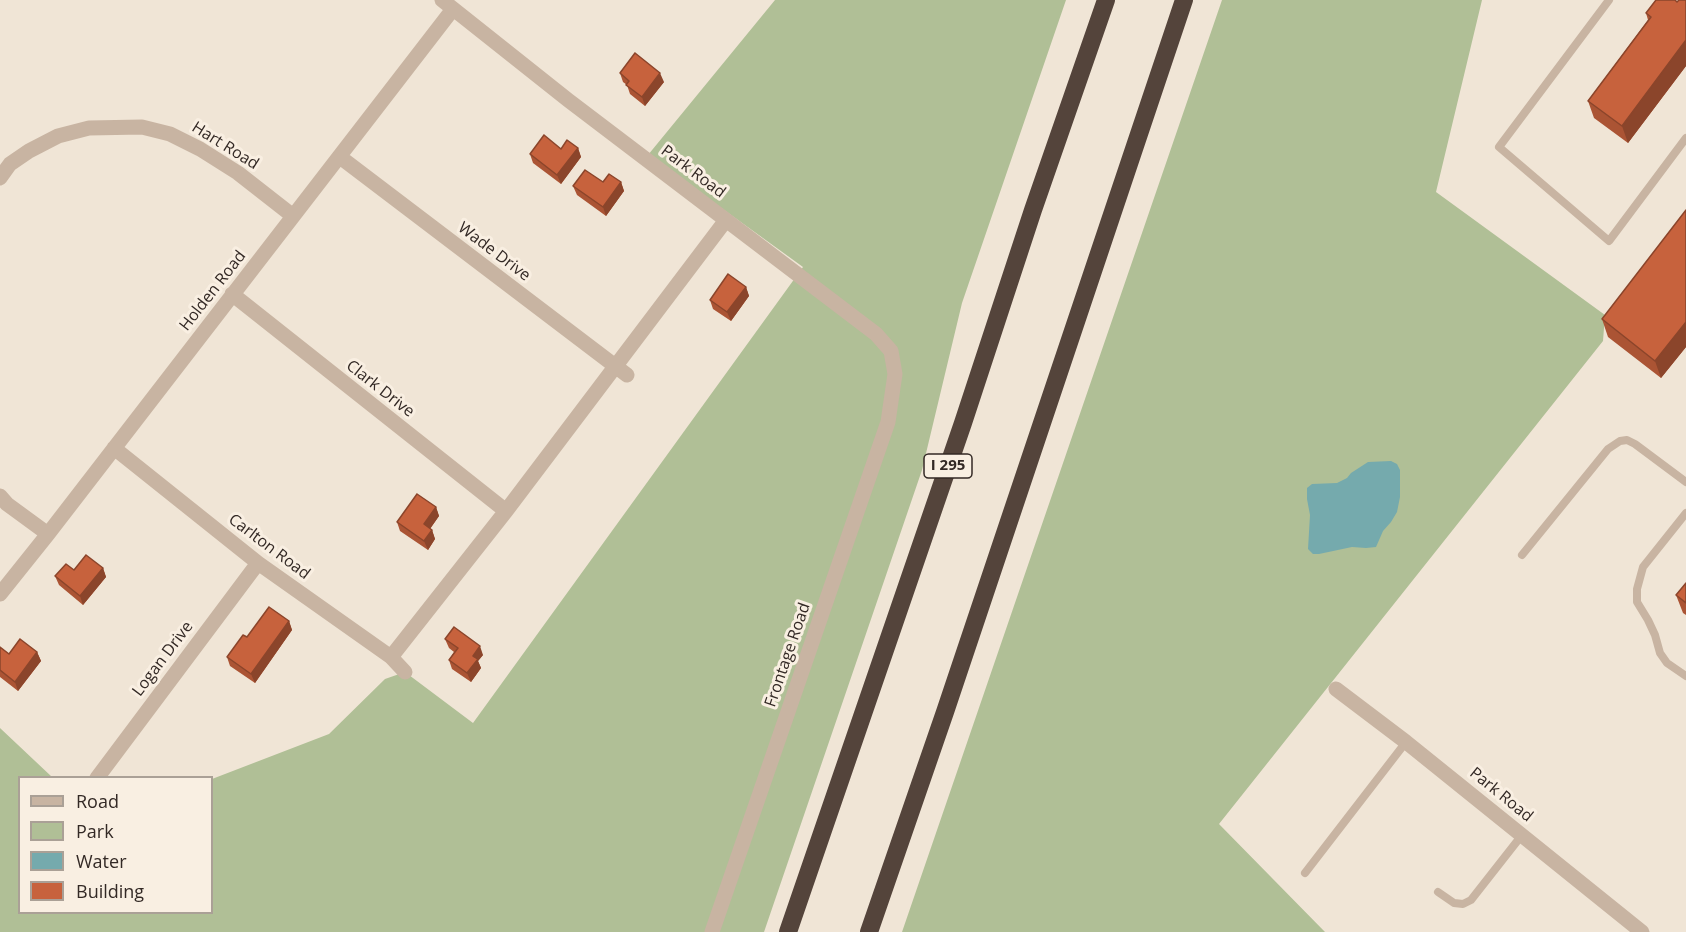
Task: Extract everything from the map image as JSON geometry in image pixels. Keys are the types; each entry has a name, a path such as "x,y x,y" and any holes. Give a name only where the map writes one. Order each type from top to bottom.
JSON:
{"highway":[{"name":"I 295","path":"788,932 1106,0"},
{"path":"869,932 949,701 1184,0"}],"street":[{"name":"Holden Road","path":"0,594 340,157 448,4"},
{"name":"Park Road","path":"448,4 568,100 876,333 891,351 895,374 894,388"},
{"name":"Hart Road","path":"0,178 10,164 58,136 89,128 142,127 170,134 201,149 238,173 293,216"},
{"name":"Wade Drive","path":"340,157 621,371"},
{"path":"391,657 506,511 621,371 726,220"},
{"name":"Clark Drive","path":"232,294 506,511"},
{"name":"Frontage Road","path":"712,932 888,422 894,388"},
{"name":"Carlton Road","path":"114,448 258,563 391,657 405,672"},
{"path":"0,496 7,504 48,534"},
{"name":"Logan Drive","path":"98,776 258,563"},
{"name":"Park Road","path":"1336,689 1406,742 1642,932"}],"lane":[{"path":"1609,0 1499,147 1609,241 1686,138"},
{"path":"1522,555 1608,449 1620,441 1627,440 1635,444 1686,482"},
{"path":"1686,513 1643,567 1637,589 1637,602 1655,635 1660,653 1667,663 1686,676"},
{"path":"1305,873 1406,742"},
{"path":"1438,892 1454,903 1463,904 1471,900 1522,835"}],"green space":[{"path":"775,0 1066,0 962,303 922,470 764,932 0,932 0,728 51,776 18,776 18,914 213,914 213,779 329,734 385,679 405,672 473,723 803,267 648,155"},
{"path":"1222,0 1482,0 1436,192 1605,315 1603,341 1219,824 1325,932 902,932"}],"water":[{"path":"1391,461 1397,464 1400,470 1400,497 1397,512 1383,531 1376,547 1352,547 1313,554 1308,549 1310,515 1307,488 1312,484 1337,483 1368,462"}],"building":[{"path":"1656,0 1675,0 1677,2 1686,0 1686,40 1622,126 1588,101 1651,17 1646,13"},
{"path":"635,53 660,73 642,97 626,85 629,81 620,73"},
{"path":"544,135 561,149 567,140 578,148 557,175 530,154"},
{"path":"585,170 603,182 609,174 621,182 603,207 573,186"},
{"path":"1686,210 1686,322 1655,361 1602,319"},
{"path":"728,274 746,287 727,312 710,300"},
{"path":"417,494 436,507 424,524 432,530 424,541 397,522"},
{"path":"86,555 103,568 80,596 55,576 66,564 74,570"},
{"path":"1686,583 1686,603 1676,595"},
{"path":"269,607 289,621 251,674 227,657 243,635 247,637"},
{"path":"454,627 480,646 473,656 478,659 467,673 449,660 458,648 445,639"},
{"path":"20,639 37,652 15,682 0,670 0,647 9,654"}]}
